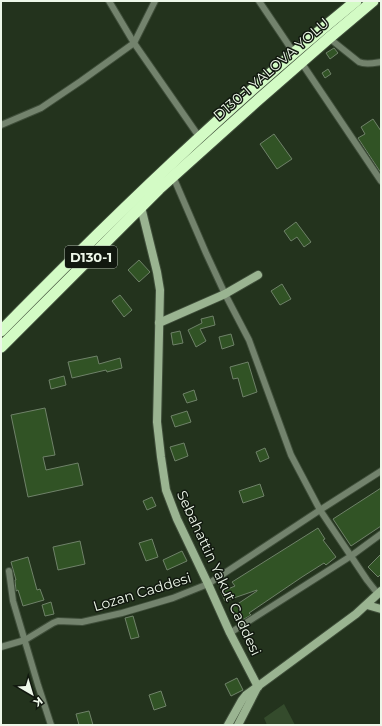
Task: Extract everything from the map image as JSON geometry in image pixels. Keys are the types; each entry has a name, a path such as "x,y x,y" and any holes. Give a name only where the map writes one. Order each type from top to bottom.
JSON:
{"highway":[{"name":"D130-1 YALOVA YOLU","path":"1,347 142,209 182,161 302,64 329,38 374,1"},
{"name":"D130-1","path":"1,331 100,231 182,161 200,138 352,2"}],"street":[{"path":"109,1 134,43 200,138"},
{"path":"1,125 41,108 134,43 155,1"},
{"path":"259,1 294,53"},
{"path":"329,38 363,64 381,62"},
{"path":"142,209 175,181 302,64 381,181"},
{"path":"175,181 225,294 249,340 291,455 320,510 351,556 380,593 337,628 246,695 228,725"},
{"name":"Sebahattin Yakut Caddesi","path":"142,209 159,281 160,296 157,422 164,480 172,509 230,633 258,687"},
{"path":"159,323 225,294 258,275"},
{"name":"Lozan Caddesi","path":"1,647 25,640 53,623 82,622 122,613 173,598 208,584 381,471"},
{"path":"230,633 351,556 381,534"},
{"path":"9,571 13,601 51,725"},
{"path":"367,604 381,609"},
{"path":"238,725 258,687"}],"green space":[{"path":"284,704 295,725 267,725 264,718"}],"building":[{"path":"334,48 338,53 330,59 326,53"},
{"path":"328,69 331,74 325,78 322,73"},
{"path":"373,119 381,131 381,173 358,138 365,134 361,127"},
{"path":"274,134 292,159 277,169 260,144"},
{"path":"296,222 311,242 304,247 297,237 291,241 284,231"},
{"path":"139,260 150,272 139,282 128,270"},
{"path":"282,284 291,299 280,305 271,291"},
{"path":"120,295 132,310 124,317 112,301"},
{"path":"213,316 215,325 200,329 206,341 196,347 188,330 202,323 201,319"},
{"path":"180,331 183,343 173,345 171,333"},
{"path":"231,334 234,345 222,349 219,337"},
{"path":"97,356 99,364 120,358 122,368 72,378 68,362"},
{"path":"248,362 257,392 243,397 238,378 233,379 230,367"},
{"path":"64,376 66,385 51,389 49,380"},
{"path":"194,390 197,400 187,403 183,394"},
{"path":"45,408 55,455 43,457 46,470 78,463 83,485 28,497 11,415"},
{"path":"187,411 191,422 175,427 171,416"},
{"path":"184,443 188,456 175,461 170,447"},
{"path":"265,448 269,458 260,462 256,452"},
{"path":"260,484 264,496 243,503 239,491"},
{"path":"381,488 381,526 351,546 333,519"},
{"path":"152,497 156,506 147,510 143,501"},
{"path":"318,528 325,539 323,540 336,557 326,565 324,563 302,577 249,613 251,615 239,622 230,609 257,590 225,601 221,592 235,586 232,582"},
{"path":"152,539 158,557 146,561 139,543"},
{"path":"80,541 85,564 58,570 53,547"},
{"path":"182,551 187,561 167,570 163,560"},
{"path":"381,554 381,574 378,577 368,567"},
{"path":"28,557 37,590 40,589 44,600 23,606 18,590 16,591 16,580 11,562"},
{"path":"51,602 54,614 45,616 42,605"},
{"path":"133,616 139,637 131,639 125,618"},
{"path":"237,678 243,690 231,696 225,684"},
{"path":"161,691 166,706 154,710 149,695"},
{"path":"89,711 93,725 79,725 76,714"}]}
